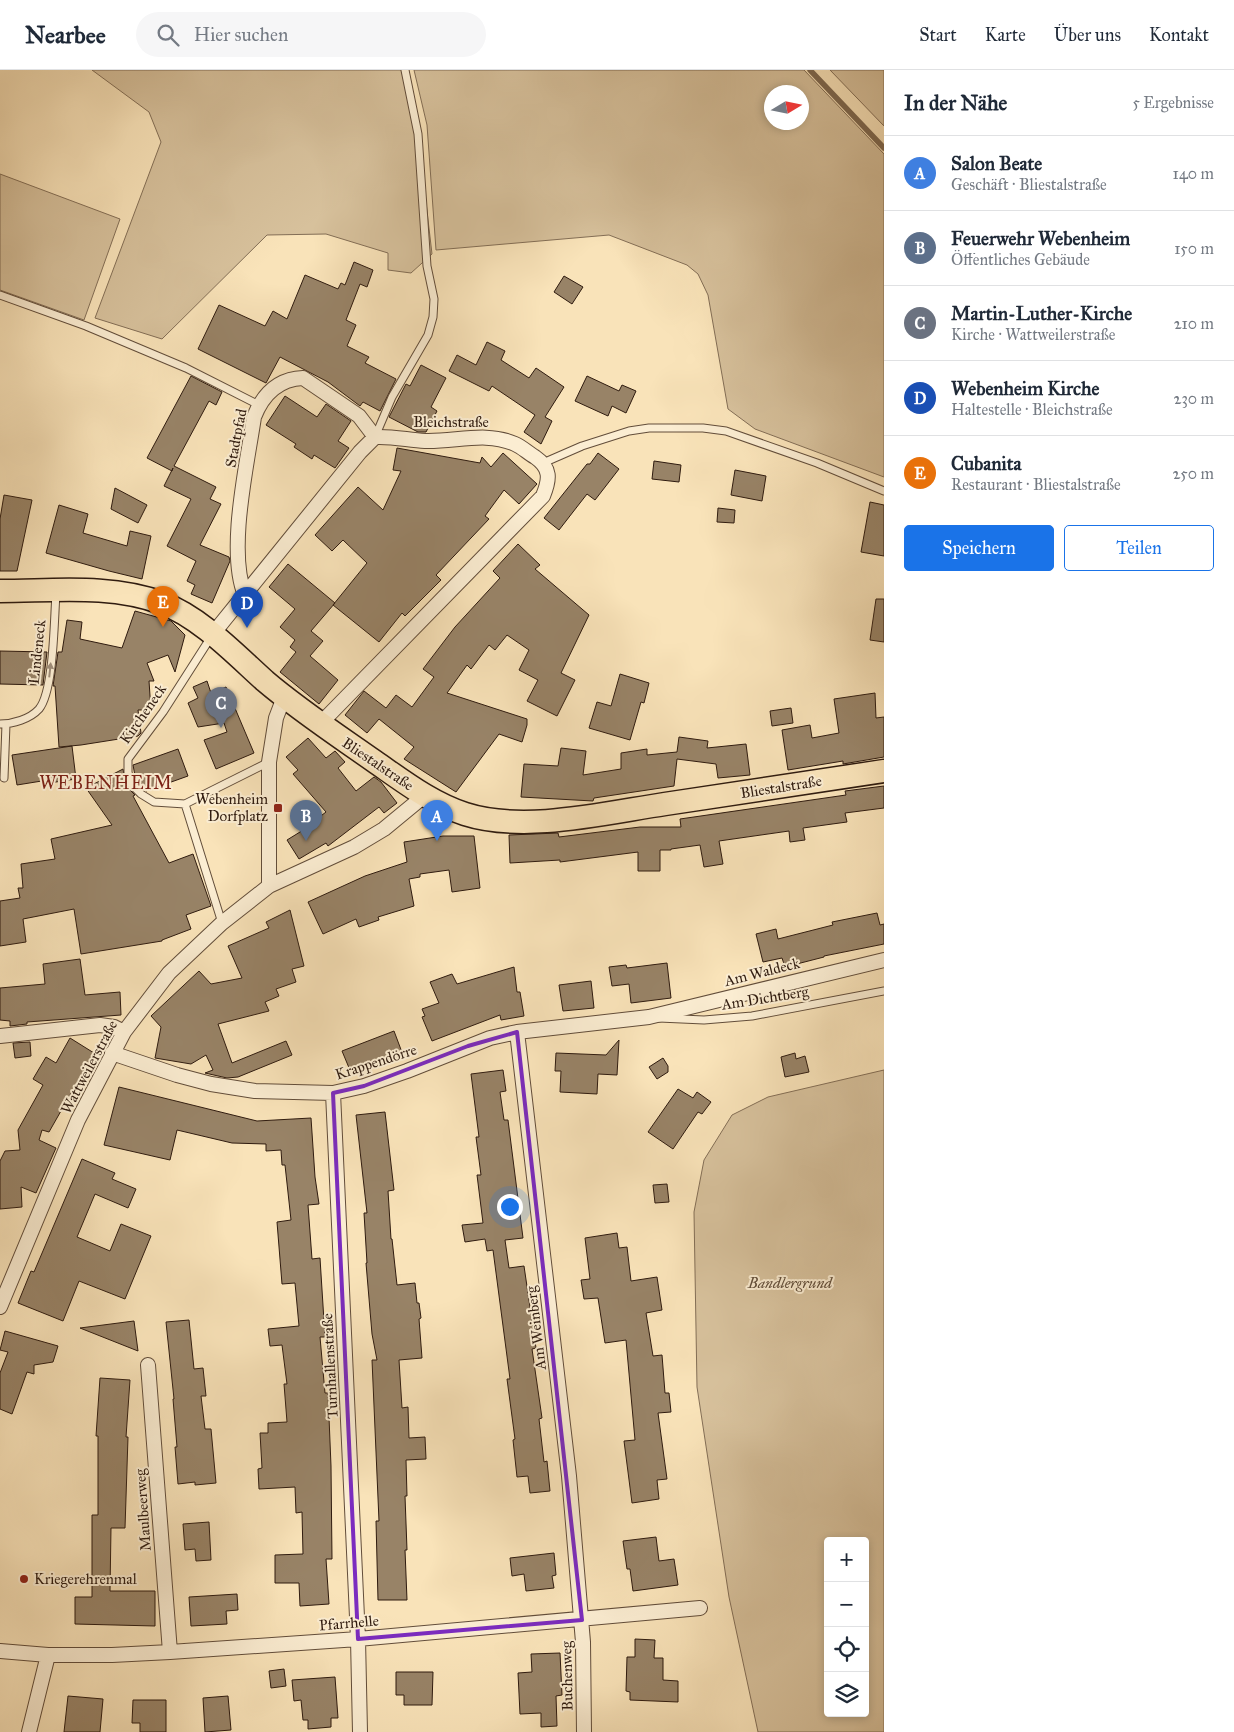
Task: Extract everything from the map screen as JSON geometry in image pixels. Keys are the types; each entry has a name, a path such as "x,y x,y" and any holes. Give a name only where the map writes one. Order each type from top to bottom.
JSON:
{"main road":[{"name":"Bliestalstraße","path":"0,591 118,592 156,601 188,616 284,697 424,796 466,814 490,819 538,822 589,816 884,771"}],"street":[{"name":"Stadtpfad","path":"245,595 240,584 238,570 240,513 254,417 259,405 271,390 293,378 303,378 359,416 375,437"},
{"name":"Bleichstraße","path":"375,437 392,436 423,441 477,437 498,438 517,445 543,463"},
{"path":"212,635 360,452 375,437"},
{"path":"320,724 543,496 548,484 548,471 543,463"},
{"path":"269,886 269,762 276,718 284,697"},
{"name":"Wattweilerstraße","path":"0,1307 78,1120 124,1032 169,973 222,922 269,886 354,847 384,829 424,796"},
{"name":"Am Waldeck","path":"649,1016 884,960"},
{"name":"Krappendörre","path":"112,1053 211,1084 255,1091 334,1093 364,1086 407,1071 490,1038 517,1032 649,1016"},
{"path":"0,1036 100,1025 114,1027 124,1032"},
{"name":"Am Weinberg","path":"517,1032 569,1476 582,1620"},
{"name":"Turnhallenstraße","path":"334,1093 358,1639 360,1732"},
{"name":"Maulbeerweg","path":"148,1365 170,1652"},
{"name":"Pfarrhelle","path":"0,1651 112,1655 170,1652 358,1639 700,1608"},
{"name":"Buchenweg","path":"582,1620 584,1732"},
{"path":"29,1732 48,1654"}],"lane":[{"path":"375,437 392,397 428,335 434,300 427,266 418,134 405,70"},
{"path":"0,295 86,326 179,365 259,405"},
{"path":"543,463 582,446 629,431 649,428 703,428 726,431 817,462 884,491"},
{"name":"Lindeneck","path":"4,778 3,724 26,718 39,709 46,695 50,675 56,591"},
{"name":"Kircheneck","path":"185,804 154,802 140,794 131,784 128,772 128,759 163,712 212,635"},
{"path":"222,922 185,804 269,762"},
{"name":"Am Dichtberg","path":"649,1016 668,1020 704,1020 752,1016 884,992"}],"highlighted area":[{"path":"517,1032 582,1620 358,1639 333,1093 364,1086 468,1046"}],"green space":[{"path":"92,70 405,70 418,134 432,254 411,273 388,270 388,253 326,234 267,235 162,339 95,318 161,142 149,112"},
{"path":"414,70 804,70 884,154 884,477 755,429 728,409 708,295 698,274 687,265 609,235 436,250 427,125"},
{"path":"830,70 884,70 884,126"},
{"path":"0,174 120,219 84,320 0,290"},
{"name":"Bandlergrund","path":"884,1070 884,1732 758,1732 729,1597 697,1387 694,1212 704,1160 732,1115 768,1097"}],"building":[{"path":"354,262 373,270 367,287 360,284 346,320 356,325 347,346 369,357 365,363 396,379 380,411 363,402 360,406 328,382 280,357 266,383 198,349 219,305 265,326 273,311 287,319 305,275 338,289 341,283 345,285"},
{"path":"564,276 583,287 572,304 554,292"},
{"path":"487,342 505,351 501,360 529,378 536,368 564,387 545,417 552,421 541,444 524,432 535,415 492,386 489,391 449,371 457,355 476,365"},
{"path":"421,365 446,378 431,407 437,411 426,432 418,432 389,417 406,384 410,386"},
{"path":"191,376 222,392 216,405 209,401 174,466 216,487 210,499 221,504 200,545 229,557 230,561 212,603 191,594 195,585 187,581 196,561 167,546 191,499 164,486 172,471 147,458"},
{"path":"587,376 619,391 622,385 636,391 626,413 612,406 608,416 575,401"},
{"path":"285,396 317,417 326,404 351,421 338,441 349,448 335,468 314,455 312,459 294,447 296,444 266,425"},
{"path":"397,448 480,463 482,457 491,467 503,453 537,484 519,504 504,490 485,516 489,519 436,575 441,580 405,616 402,613 379,642 333,605 367,563 343,540 332,551 315,535 358,487 383,510 401,471 393,470"},
{"path":"598,453 619,469 595,500 587,494 559,530 544,518"},
{"path":"654,461 681,465 679,482 652,479"},
{"path":"735,470 766,476 762,501 731,495"},
{"path":"115,488 147,505 138,523 111,509"},
{"path":"4,495 32,500 17,571 0,571 0,519"},
{"path":"870,502 884,505 884,556 861,552"},
{"path":"59,505 88,514 83,533 127,546 130,531 151,536 142,579 46,553"},
{"path":"718,508 735,510 734,523 717,522"},
{"path":"518,544 540,565 535,569 589,615 561,673 575,680 557,716 527,701 538,680 519,670 529,650 507,635 495,650 489,645 471,669 467,665 447,693 527,719 527,725 522,742 499,734 456,792 404,759 414,747 379,719 367,733 345,715 364,691 386,708 396,695 412,707 434,677 423,669 455,627 500,578 493,571"},
{"path":"288,564 335,603 311,631 323,641 310,656 338,680 319,704 280,672 296,652 290,647 295,640 280,627 295,609 269,587"},
{"path":"876,599 884,599 884,642 870,640"},
{"path":"135,611 171,621 185,635 175,672 168,655 147,663 154,681 149,681 151,710 138,710 141,733 138,736 59,747 55,686 53,686 58,652 62,652 67,620 82,622 80,639 122,648"},
{"path":"0,651 47,652 43,685 0,684"},
{"path":"620,674 649,683 644,703 641,702 630,740 589,728 597,702 611,706"},
{"path":"207,681 211,693 226,687 254,753 216,769 204,740 227,732 224,723 198,727 188,703 198,698 193,687"},
{"path":"875,693 876,718 884,717 884,757 843,764 843,761 788,770 782,730 810,725 812,738 839,733 834,699"},
{"path":"791,708 793,723 772,726 770,711"},
{"path":"679,737 708,741 707,748 746,744 750,775 718,778 716,764 677,759 674,786 594,798 593,801 521,797 524,764 558,766 561,748 586,751 583,775 621,769 621,753 647,749 647,755 677,752"},
{"path":"308,738 326,758 335,751 345,762 338,768 356,791 374,777 381,782 397,803 384,813 379,807 328,846 326,843 299,859 287,840 326,812 293,774 298,770 286,757"},
{"path":"72,746 76,779 49,783 48,780 17,785 12,755"},
{"path":"178,749 188,776 146,791 136,781 133,765"},
{"path":"123,769 126,786 135,795 133,796 169,863 193,854 211,906 186,915 191,929 162,941 81,954 74,909 23,919 26,942 0,946 0,901 20,898 18,888 23,888 21,864 55,859 51,839 112,825 86,788"},
{"path":"884,786 884,808 845,813 847,822 803,828 805,840 790,842 789,831 719,841 723,864 704,867 700,845 660,850 660,871 638,871 638,852 560,862 560,860 510,863 509,835 558,833 559,837 640,827 681,827 680,819 846,795 845,791"},
{"path":"443,836 474,836 480,888 452,892 449,870 420,874 420,877 409,879 414,906 378,917 379,920 359,927 356,919 323,934 308,902 365,876 407,862 404,842"},
{"path":"290,910 304,966 292,969 296,982 276,989 279,996 265,1002 269,1011 218,1024 232,1063 286,1041 292,1055 238,1077 227,1078 205,1073 213,1070 206,1055 191,1064 155,1058 161,1027 151,1016 199,971 211,984 242,978 228,946 269,928 266,922"},
{"path":"877,913 880,925 884,924 884,944 824,956 785,967 782,958 763,962 756,934 776,929 778,939 833,925 832,922"},
{"path":"80,959 85,995 120,992 121,1015 27,1022 27,1024 10,1026 10,1021 0,1020 0,988 45,984 43,964"},
{"path":"667,963 671,998 631,1003 629,984 612,986 609,967 626,965 627,968"},
{"path":"514,967 517,992 520,992 524,1016 501,1020 500,1015 432,1041 422,1017 425,1016 422,1009 439,1003 430,982 452,974 457,984"},
{"path":"591,981 594,1008 563,1011 559,985"},
{"path":"394,1031 403,1055 352,1075 342,1051"},
{"path":"70,1038 94,1053 49,1132 42,1130 39,1140 56,1148 36,1193 21,1187 22,1207 0,1209 0,1161 5,1151 20,1150 18,1130 43,1085 33,1079 46,1057 56,1063"},
{"path":"619,1040 617,1075 598,1074 597,1094 560,1092 561,1071 555,1071 556,1053 606,1055"},
{"path":"30,1042 31,1056 15,1058 13,1043"},
{"path":"795,1053 796,1059 805,1056 809,1072 785,1077 781,1057"},
{"path":"663,1058 668,1066 668,1072 657,1079 649,1067"},
{"path":"503,1070 506,1091 500,1092 504,1120 508,1120 523,1238 505,1240 509,1268 524,1266 536,1348 532,1349 542,1418 539,1419 544,1462 547,1461 550,1491 530,1493 528,1476 517,1477 513,1440 515,1439 507,1379 510,1379 493,1250 487,1251 485,1239 465,1242 462,1225 483,1223 477,1175 481,1175 476,1137 479,1137 471,1074"},
{"path":"119,1087 257,1121 311,1118 319,1204 308,1205 312,1259 320,1258 325,1337 320,1337 325,1393 328,1393 331,1466 332,1559 326,1559 329,1604 300,1606 299,1583 275,1583 275,1555 303,1554 302,1512 296,1513 295,1487 259,1489 258,1469 262,1468 260,1433 268,1433 268,1423 287,1422 284,1384 287,1384 282,1345 270,1346 268,1329 299,1326 295,1283 282,1284 277,1222 291,1220 285,1165 282,1165 281,1150 266,1151 266,1144 232,1143 177,1130 170,1160 104,1145"},
{"path":"678,1089 693,1098 697,1092 711,1102 702,1114 698,1112 673,1149 648,1132"},
{"path":"385,1112 394,1190 388,1191 391,1239 397,1285 415,1283 421,1318 419,1319 422,1358 399,1360 402,1408 408,1407 409,1438 425,1437 426,1459 406,1460 407,1550 405,1550 407,1600 378,1600 376,1521 379,1521 372,1360 377,1360 372,1334 366,1263 364,1213 367,1213 356,1115"},
{"path":"82,1159 115,1173 112,1179 136,1189 128,1208 95,1194 77,1237 110,1251 121,1224 151,1236 125,1299 79,1281 63,1321 18,1303 31,1271 34,1272"},
{"path":"667,1184 669,1202 655,1203 653,1185"},
{"path":"617,1233 619,1248 627,1247 631,1281 657,1277 662,1310 646,1313 653,1356 662,1355 665,1393 669,1393 671,1412 658,1413 667,1479 657,1480 659,1499 632,1503 624,1441 635,1440 626,1340 605,1343 598,1298 584,1299 581,1280 590,1279 585,1238"},
{"path":"189,1320 194,1369 203,1368 206,1396 201,1396 205,1429 211,1429 216,1483 195,1485 195,1482 178,1484 174,1399 166,1322"},
{"path":"134,1321 138,1351 80,1328"},
{"path":"5,1331 58,1346 53,1362 34,1365 34,1374 27,1372 12,1414 0,1409 0,1373 8,1352 0,1350"},
{"path":"100,1378 130,1380 126,1437 128,1437 125,1528 111,1528 110,1591 155,1591 155,1626 75,1624 75,1597 92,1597 92,1515 98,1515 98,1436 96,1436"},
{"path":"209,1522 211,1560 196,1561 195,1549 185,1550 183,1524"},
{"path":"656,1537 659,1561 674,1559 678,1585 633,1591 630,1569 627,1569 623,1541"},
{"path":"554,1553 556,1575 552,1576 554,1588 526,1591 524,1574 512,1576 510,1558"},
{"path":"237,1594 238,1610 226,1611 227,1624 191,1626 189,1597"},
{"path":"635,1639 655,1640 654,1658 663,1658 663,1680 678,1681 678,1702 630,1700 630,1692 626,1691 627,1657 635,1657"},
{"path":"560,1653 562,1695 556,1696 557,1726 541,1727 541,1713 520,1714 518,1673 532,1672 531,1654"},
{"path":"284,1669 286,1686 271,1688 269,1671"},
{"path":"396,1672 433,1672 432,1705 404,1705 404,1695 396,1695"},
{"path":"335,1677 338,1718 331,1718 331,1727 308,1729 308,1720 303,1720 301,1700 294,1701 292,1680"},
{"path":"68,1696 103,1699 100,1732 64,1732"},
{"path":"228,1696 231,1730 205,1732 203,1698"},
{"path":"133,1700 166,1700 166,1732 140,1732 140,1723 132,1723"}],"waterway":[{"path":"810,70 884,148"}],"place":[{"name":"Cubanita","path":"163,627"},
{"name":"Webenheim Kirche","path":"247,628"},
{"name":"Martin-Luther-Kirche","path":"221,728"},
{"name":"Webenheim Dorfplatz","path":"278,808"},
{"name":"Feuerwehr Webenheim","path":"306,841"},
{"name":"Salon Beate","path":"437,841"},
{"name":"Kriegerehrenmal","path":"24,1579"}],"district":[{"name":"WEBENHEIM","path":"106,783"}]}
